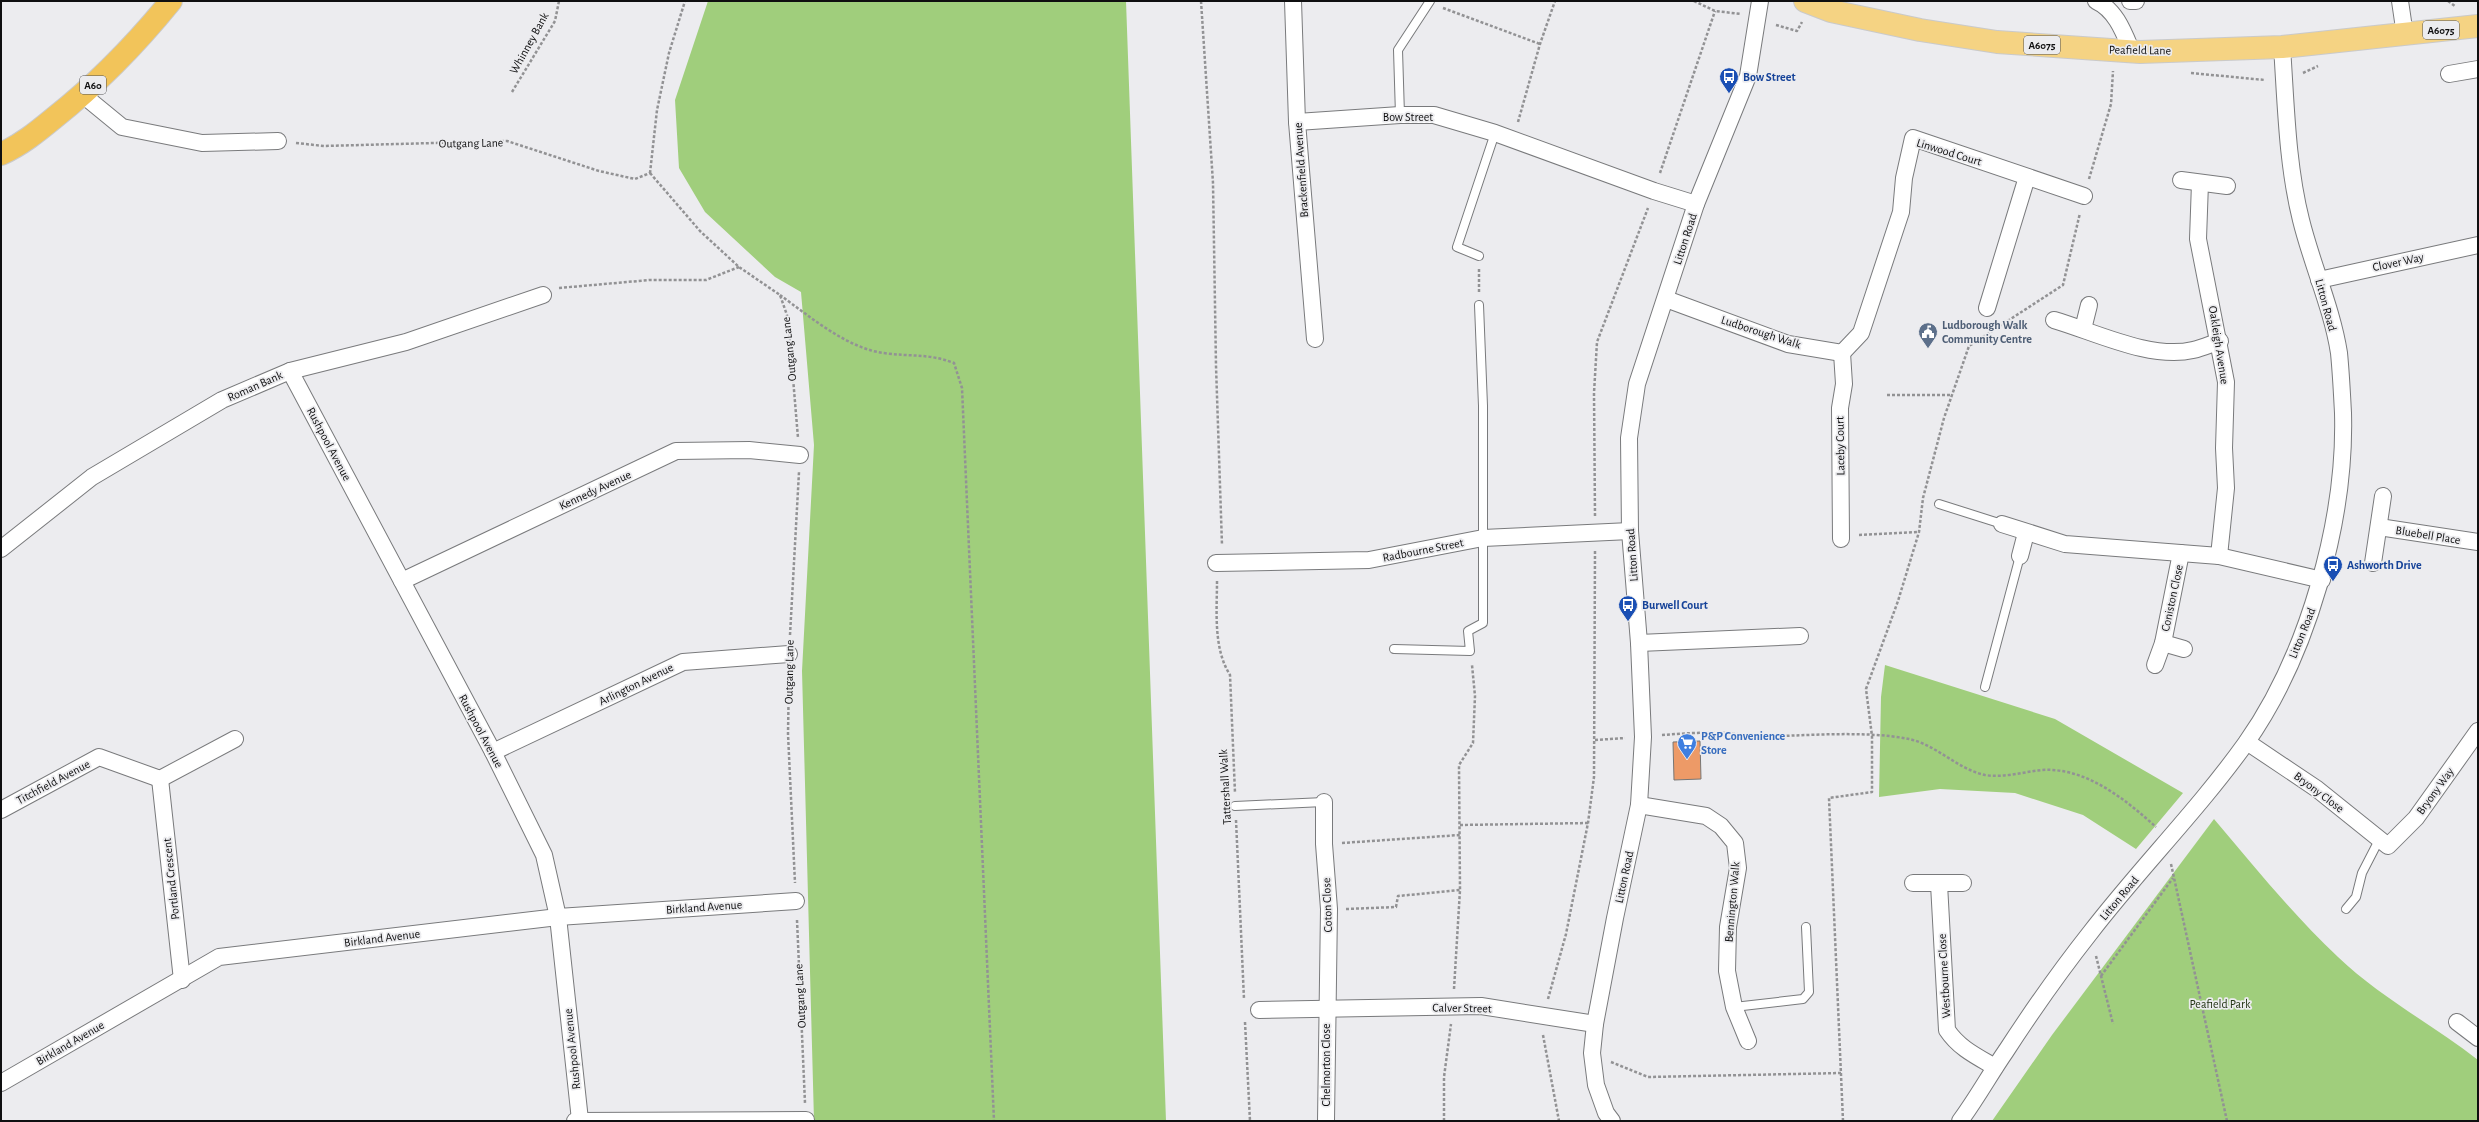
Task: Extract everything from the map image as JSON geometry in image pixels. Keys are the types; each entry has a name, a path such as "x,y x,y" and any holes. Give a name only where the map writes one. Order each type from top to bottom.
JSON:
{"highway":[{"name":"A60","path":"1,154 19,146 83,95 146,32 171,1"}],"main road":[{"name":"Peafield Lane","path":"1805,1 1831,11 1920,30 1997,42 2123,51 2282,47 2478,26"}],"street":[{"name":"Brackenfield Avenue","path":"1293,1 1297,122 1315,339"},
{"path":"2096,1 2112,13 2121,28 2123,51"},
{"path":"2130,1 2136,1"},
{"path":"2400,1 2405,34"},
{"name":"Litton Road","path":"1612,1121 1606,1113 1596,1085 1592,1054 1595,1024 1639,805 1642,737 1639,643 1630,531 1629,438 1637,384 1696,204 1748,76 1759,9"},
{"name":"Litton Road","path":"1960,1121 1978,1097 1995,1067 2091,932 2170,839 2247,742 2292,660 2322,580 2341,474 2343,415 2338,352 2319,280 2301,222 2291,175 2282,47"},
{"path":"2449,74 2478,68"},
{"path":"83,95 122,127 202,143 278,141"},
{"name":"Bow Street","path":"1297,122 1400,115 1434,115 1494,132 1654,191 1696,204"},
{"name":"Linwood Court","path":"1842,353 1861,333 1888,252 1901,212 1904,178 1913,138 2084,196"},
{"path":"1987,308 2027,177"},
{"path":"2181,180 2227,186"},
{"name":"Oakleigh Avenue","path":"2200,183 2198,240 2220,341 2226,382 2224,448 2226,488 2219,556"},
{"name":"Clover Way","path":"2319,280 2478,244"},
{"name":"Roman Bank","path":"1,549 92,477 222,400 290,371 406,342 543,295"},
{"name":"Ludborough Walk","path":"1666,299 1788,344 1842,353"},
{"path":"2083,329 2090,305"},
{"path":"2054,320 2138,347 2163,352 2192,350 2220,341"},
{"name":"Laceby Court","path":"1842,353 1844,384 1840,408 1842,539"},
{"name":"Rushpool Avenue","path":"290,371 493,752 544,855 558,917 580,1120"},
{"name":"Kennedy Avenue","path":"402,581 676,451 749,450 800,455"},
{"name":"Bluebell Place","path":"2373,563 2383,496"},
{"path":"2002,524 2065,544 2219,556 2322,580"},
{"name":"Bluebell Place","path":"2378,527 2478,542"},
{"name":"Radbourne Street","path":"1220,563 1369,560 1483,538 1630,531"},
{"path":"2020,556 2026,532"},
{"name":"Coniston Close","path":"2155,665 2162,643 2181,553"},
{"path":"1639,643 1800,636"},
{"name":"Coniston Close","path":"2162,643 2184,649"},
{"name":"Arlington Avenue","path":"493,752 683,662 789,654"},
{"name":"Bryony Way","path":"2384,843 2416,818 2478,731"},
{"path":"160,778 235,739"},
{"name":"Bryony Close","path":"2247,742 2317,789 2384,843"},
{"name":"Titchfield Avenue","path":"1,810 99,757 160,778"},
{"name":"Portland Crescent","path":"160,778 182,980"},
{"name":"Coton Close","path":"1324,802 1324,844 1329,909 1326,1009"},
{"name":"Bennington Walk","path":"1639,805 1706,816 1721,826 1735,843 1738,868 1728,927 1727,971 1734,1007 1748,1042"},
{"path":"1913,883 1963,883"},
{"name":"Westbourne Close","path":"1939,884 1947,1030 1955,1042 1967,1051 1995,1067"},
{"name":"Birkland Avenue","path":"1,1083 182,980 219,957 558,917 796,901"},
{"name":"Calver Street","path":"1259,1010 1481,1006 1595,1024"},
{"name":"Chelmorton Close","path":"1326,1009 1326,1121"},
{"path":"2457,1022 2478,1038"},
{"path":"575,1121 806,1120"}],"lane":[{"path":"1400,115 1398,50 1430,2"},
{"path":"1479,256 1457,247 1494,132"},
{"path":"1394,649 1470,651 1468,631 1483,624 1479,305"},
{"path":"1939,504 2002,524"},
{"path":"1985,687 2020,556"},
{"path":"1235,806 1324,802"},
{"path":"2346,909 2356,897 2362,873 2384,843"},
{"path":"1734,1007 1803,999 1808,992 1806,927"}],"path":[{"name":"Whinney Bank","path":"512,92 555,21 559,1"},
{"path":"685,1 669,53 657,110 650,173 700,231 739,267 819,323 860,347 884,353 936,356 954,363 962,388 994,1121"},
{"name":"Tattershall Walk","path":"1201,1 1213,183 1220,563 1218,638 1223,664 1230,674 1244,1004"},
{"path":"1514,139 1540,44 1555,1"},
{"path":"1694,1 1715,11 1759,9"},
{"path":"1430,2 1540,44"},
{"path":"1559,1121 1543,1031 1544,1016 1566,934 1588,823 1595,740 1596,533 1594,393 1597,342 1654,191 1715,11"},
{"path":"1843,1121 1829,798 1872,792 1872,736 1866,689 1898,601 1919,532 1922,498 1952,395 1969,346 2063,285 2084,196 2110,104 2123,51"},
{"name":"Outgang Lane","path":"278,141 324,146 507,141 599,171 635,179 650,173"},
{"path":"1479,256 1479,305"},
{"path":"543,295 563,286 650,280 706,280 739,267"},
{"name":"Outgang Lane","path":"780,295 788,318 800,455 789,654 788,734 806,1120"},
{"path":"1887,395 1952,395"},
{"path":"1859,536 1919,532"},
{"path":"1444,1121 1444,1077 1453,1007 1460,890 1459,765 1473,743 1476,696 1470,651"},
{"path":"1595,740 1701,732 1740,734 1754,737 1872,736 1909,739 1936,750 1972,772 1993,776 2044,770 2072,773 2125,800 2170,839 2173,878 2227,1121"},
{"path":"1460,825 1588,823"},
{"path":"1324,844 1460,835"},
{"path":"2101,976 2173,878"},
{"path":"1329,909 1396,907 1398,896 1460,890"},
{"path":"2091,932 2113,1024"},
{"path":"1245,1020 1250,1121"},
{"path":"1592,1054 1648,1078 1842,1073"}],"green space":[{"path":"708,1 1126,1 1166,1121 814,1121 802,671 814,445 801,292 775,277 705,212 679,168 675,100"},
{"path":"1885,665 2055,719 2183,793 2136,849 2083,815 2015,793 1940,789 1879,797 1881,697"},
{"name":"Peafield Park","path":"2214,819 2290,907 2338,957 2371,985 2478,1060 2478,1121 1992,1121 2052,1035"}],"building":[{"name":"P&P Convenience Store","path":"1700,741 1701,779 1674,780 1673,742"}],"place":[{"name":"Bow Street","path":"1729,94"},
{"name":"Ludborough Walk Community Centre","path":"1928,349"},
{"name":"Ashworth Drive","path":"2333,582"},
{"name":"Burwell Court","path":"1628,622"},
{"name":"P&P Convenience Store","path":"1687,760"}]}
